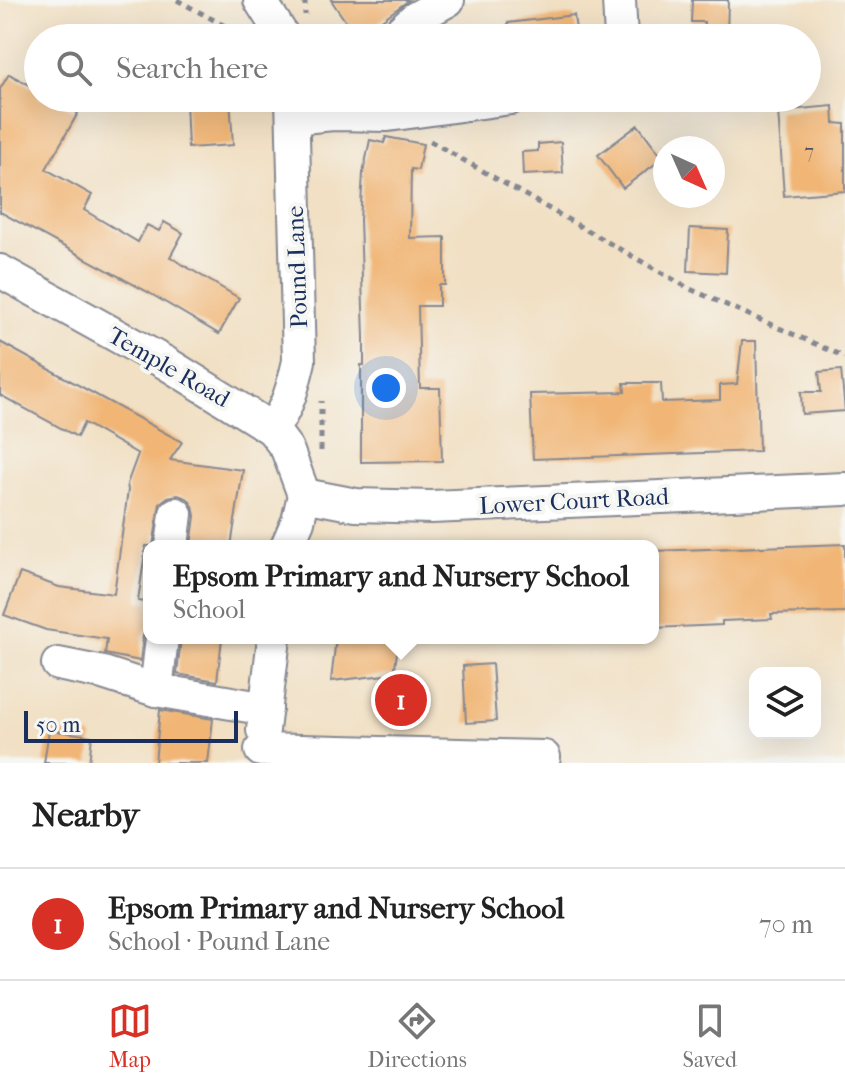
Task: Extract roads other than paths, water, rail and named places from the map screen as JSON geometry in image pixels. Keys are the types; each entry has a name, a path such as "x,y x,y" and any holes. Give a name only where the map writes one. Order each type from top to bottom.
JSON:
{"street":[{"path":"408,24 448,0"},
{"path":"619,0 620,24"},
{"name":"Pound Lane","path":"272,429 291,396 299,361 292,112"},
{"path":"319,112 340,112"},
{"path":"376,112 388,115 410,112"},
{"name":"Temple Road","path":"0,271 166,363 272,429 287,449 304,495"},
{"name":"Lower Court Road","path":"304,495 356,505 431,507 845,489"},
{"path":"290,540 304,495"},
{"path":"173,540 176,514"},
{"path":"156,690 161,644"},
{"path":"273,644 260,756 544,757"},
{"path":"58,664 103,673 156,690 266,709"}],"place":[{"name":"Epsom Primary and Nursery School","path":"401,700"}]}
